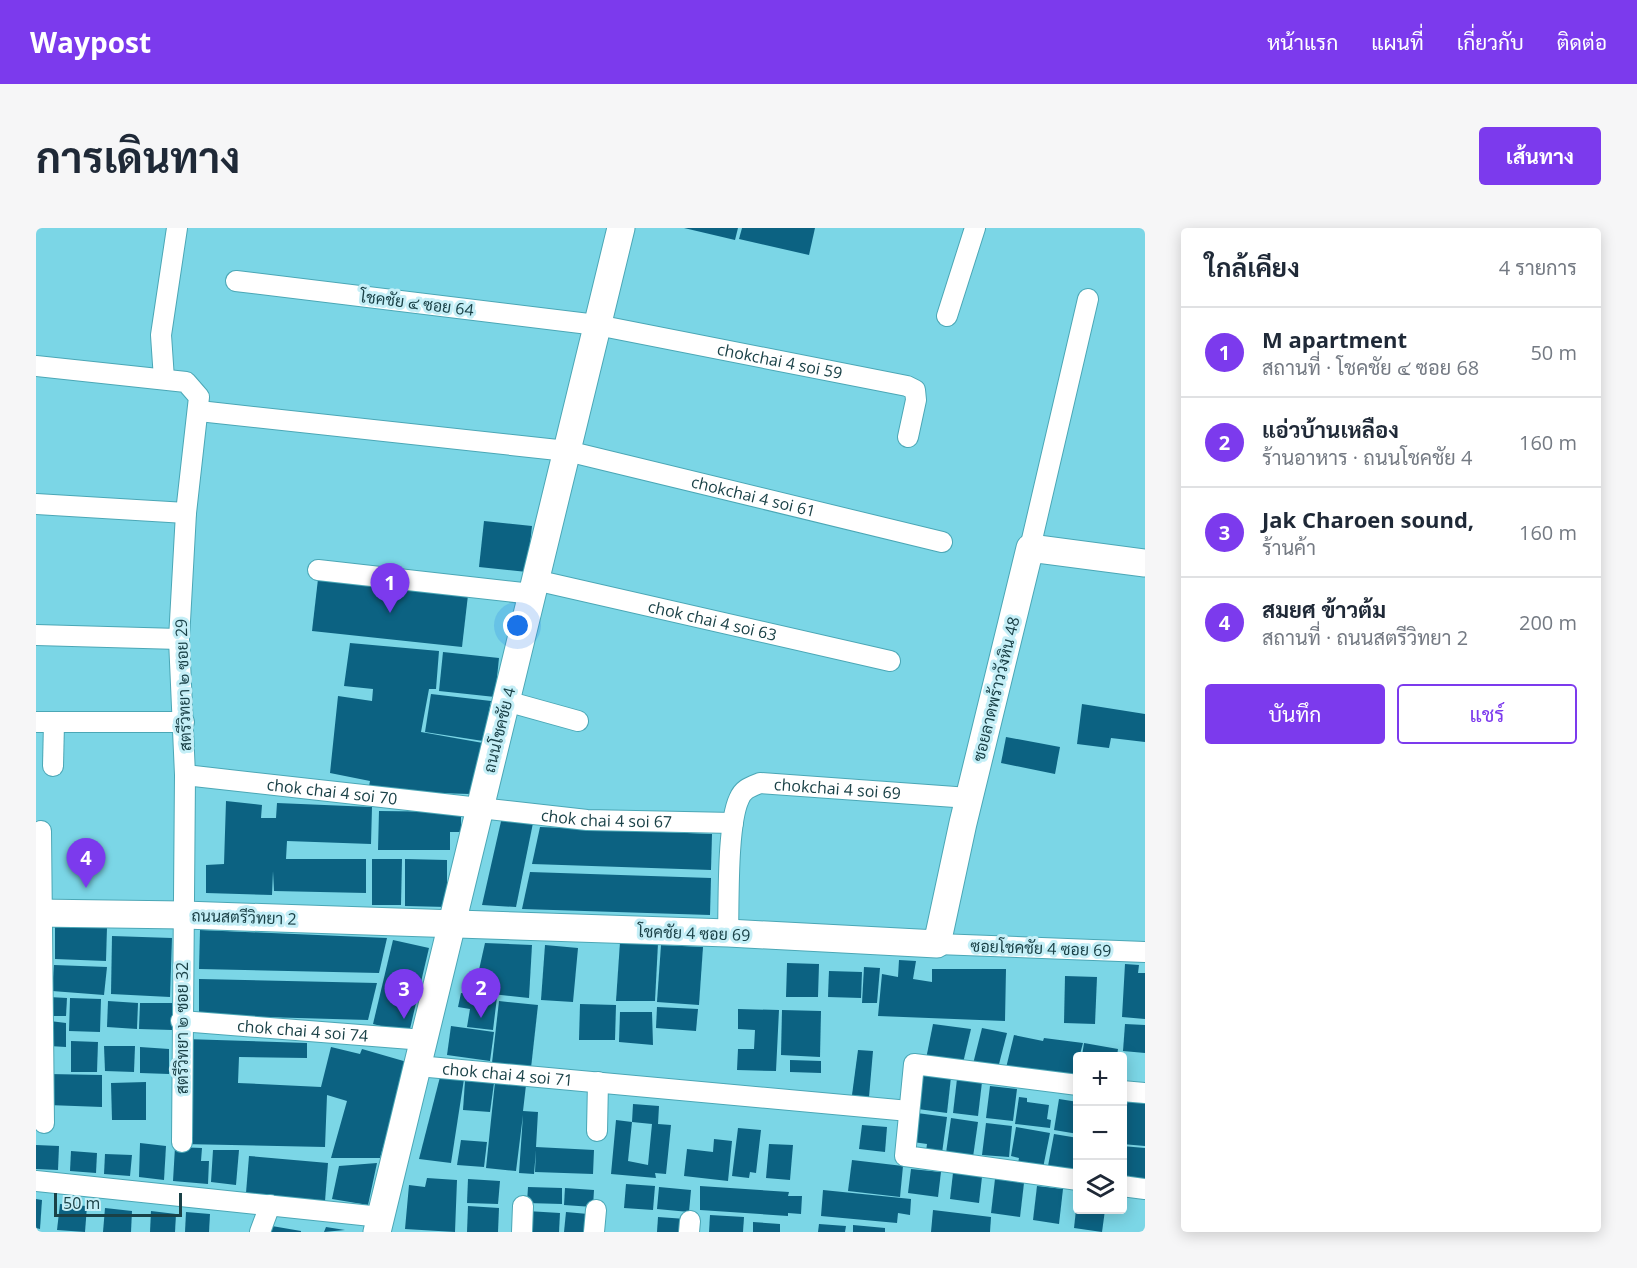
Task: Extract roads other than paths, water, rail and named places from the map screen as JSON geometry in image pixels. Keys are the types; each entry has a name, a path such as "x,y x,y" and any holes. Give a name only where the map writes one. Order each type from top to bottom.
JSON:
{"street":[{"path":"36,366 164,379 161,335 177,228"},
{"name":"ถนนโชคชัย 4","path":"379,1224 621,228"},
{"path":"947,316 975,228"},
{"name":"โชคชัย ๔ ซอย 64","path":"236,281 597,325"},
{"path":"1088,299 1030,548 1145,563"},
{"name":"chokchai 4 soi 59","path":"597,325 907,386 915,390 916,400 908,437"},
{"name":"สตรีวิทยา ๒ ซอย 29","path":"164,379 191,386 199,397 186,513 179,639 185,775 184,915"},
{"name":"chokchai 4 soi 61","path":"199,411 567,451 942,542"},
{"path":"36,504 186,513"},
{"name":"ซอยลาดพร้าววังหิน 48","path":"937,944 969,798 1030,548"},
{"name":"chok chai 4 soi 63","path":"318,570 534,587 890,661"},
{"path":"36,635 179,639"},
{"path":"506,701 578,721"},
{"path":"53,766 45,722 184,722"},
{"name":"chok chai 4 soi 70","path":"185,775 480,806"},
{"name":"chokchai 4 soi 69","path":"728,933 733,823 739,800 746,788 760,783 969,798"},
{"name":"chok chai 4 soi 67","path":"480,806 587,820 733,823"},
{"path":"41,831 39,913 44,1122"},
{"name":"ถนนสตรีวิทยา 2","path":"39,913 184,915 452,925"},
{"name":"สตรีวิทยา ๒ ซอย 32","path":"182,1142 181,1021 184,915"},
{"name":"โชคชัย 4 ซอย 69","path":"452,925 728,933 937,944"},
{"name":"ซอยโชคชัย 4 ซอย 69","path":"937,944 1145,952"},
{"name":"chok chai 4 soi 74","path":"181,1021 421,1053"},
{"name":"chok chai 4 soi 71","path":"421,1053 598,1082 909,1111"},
{"path":"1073,1083 914,1064 905,1156 1073,1179"},
{"path":"597,1131 598,1082"},
{"path":"1127,1091 1145,1094"},
{"path":"36,1181 270,1205 379,1224"},
{"path":"1127,1187 1145,1189"},
{"path":"260,1232 270,1205"},
{"path":"522,1232 523,1206"},
{"path":"594,1232 596,1210"}],"place":[{"name":"M apartment","path":"390,613"},
{"name":"สมยศ ข้าวต้ม","path":"86,888"},
{"name":"แอ่วบ้านเหลือง","path":"481,1018"},
{"name":"Jak Charoen sound,","path":"404,1019"}]}
